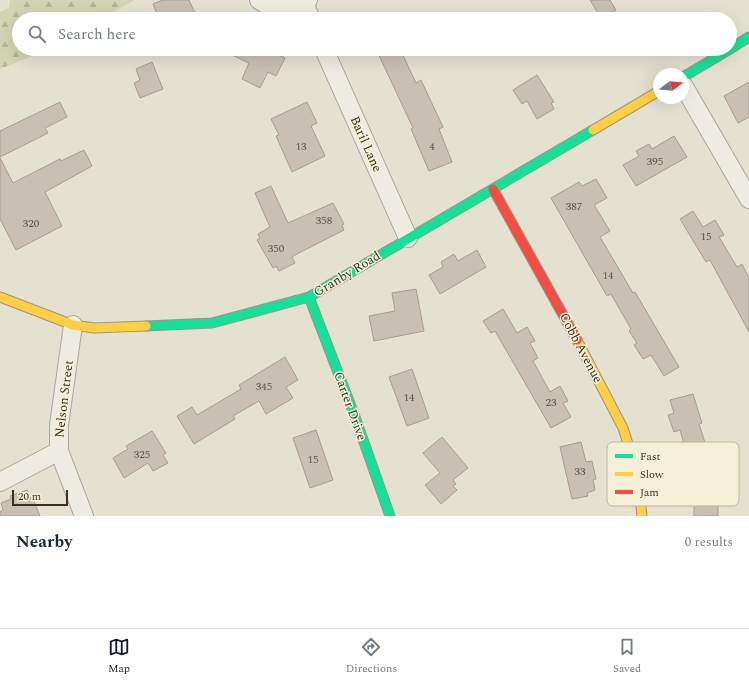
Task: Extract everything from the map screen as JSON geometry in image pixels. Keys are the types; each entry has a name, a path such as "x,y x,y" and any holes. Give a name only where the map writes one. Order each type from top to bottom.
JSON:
{"main road":[{"path":"737,45 749,38"},
{"path":"689,73 718,56"},
{"name":"Granby Road","path":"0,298 73,325 94,328 126,328 212,323 309,297 653,95"},
{"name":"Cobb Avenue","path":"493,189 588,361 623,428 627,442"},
{"name":"Carter Drive","path":"309,297 354,414 390,516"},
{"name":"Cobb Avenue","path":"641,506 642,516"}],"street":[{"path":"259,0 265,4 278,8 308,7"},
{"name":"Baril Lane","path":"327,56 408,238"},
{"path":"689,95 749,199"},
{"name":"Nelson Street","path":"73,325 59,425 58,451 84,516"},
{"path":"0,482 58,451"}],"green space":[{"path":"10,0 135,0 113,12 12,12 12,56 32,56 0,69 0,12 9,8"}],"building":[{"path":"163,0 189,0 195,12 156,12 153,4"},
{"path":"590,0 610,0 616,10 612,12 597,12"},
{"path":"234,56 281,56 285,58 276,76 268,72 260,88 242,79 249,63"},
{"path":"379,56 403,56 416,83 421,80 443,127 439,129 452,162 429,171 411,129 413,128"},
{"path":"152,62 163,89 140,98 134,83 140,80 136,69"},
{"path":"537,75 554,102 551,103 554,109 537,119 527,101 522,104 513,90"},
{"path":"749,82 749,117 738,123 724,96"},
{"path":"60,102 67,117 45,128 48,133 0,157 0,131"},
{"path":"307,102 317,123 311,126 325,156 292,172 276,136 279,135 271,119"},
{"path":"674,136 687,157 636,186 623,165 639,156 636,151 649,144 652,149"},
{"path":"84,150 92,166 45,192 62,226 16,250 0,219 0,158 13,183 60,159 61,161"},
{"path":"596,179 607,198 594,205 610,231 600,237 633,293 635,292 679,367 664,376 651,355 643,359 634,345 637,343 629,331 631,329 611,294 607,296 551,198 579,182 582,186"},
{"path":"271,186 288,223 333,203 344,224 342,225 344,230 295,255 292,257 295,263 279,271 276,266 273,268 257,240 260,238 258,234 270,227 255,193"},
{"path":"693,211 703,227 715,220 724,235 719,237 737,267 742,264 749,278 749,332 710,260 706,262 680,219"},
{"path":"477,250 486,267 440,294 429,275 443,267 441,262 454,254 458,261"},
{"path":"416,289 424,331 374,341 369,316 395,311 392,293"},
{"path":"503,309 517,333 527,327 535,341 530,343 538,358 533,361 550,392 560,386 568,401 563,403 571,417 551,428 495,331 491,333 483,321"},
{"path":"285,357 298,380 286,387 293,398 266,414 259,401 233,416 235,419 194,444 177,416 192,407 197,415 241,389 239,385"},
{"path":"412,369 429,418 407,426 389,377"},
{"path":"693,394 702,423 699,424 705,442 683,442 680,430 674,432 668,415 674,413 670,400"},
{"path":"316,430 333,480 310,488 293,438"},
{"path":"152,431 166,453 163,455 168,463 153,471 148,463 124,478 113,458 128,449 126,446"},
{"path":"442,437 468,468 453,480 456,484 453,486 457,490 441,504 425,485 440,473 423,453"},
{"path":"581,442 586,462 592,461 596,479 593,480 595,490 587,493 588,496 572,499 560,447"},
{"path":"27,490 31,500 33,499 40,516 0,516 0,512 3,510 1,503 11,499 10,496"},
{"path":"694,506 718,506 718,516 694,516"}],"traffic: fast":[{"path":"737,45 749,37"},
{"path":"689,73 718,56"},
{"path":"146,326 212,323 309,297 593,130"},
{"path":"309,297 354,414 390,516"}],"traffic: slow":[{"path":"593,130 653,95"},
{"path":"0,297 73,325 94,328 146,326"},
{"path":"577,340 623,428 627,442"},
{"path":"641,506 642,516"}],"traffic: jam":[{"path":"493,189 577,340"}]}
